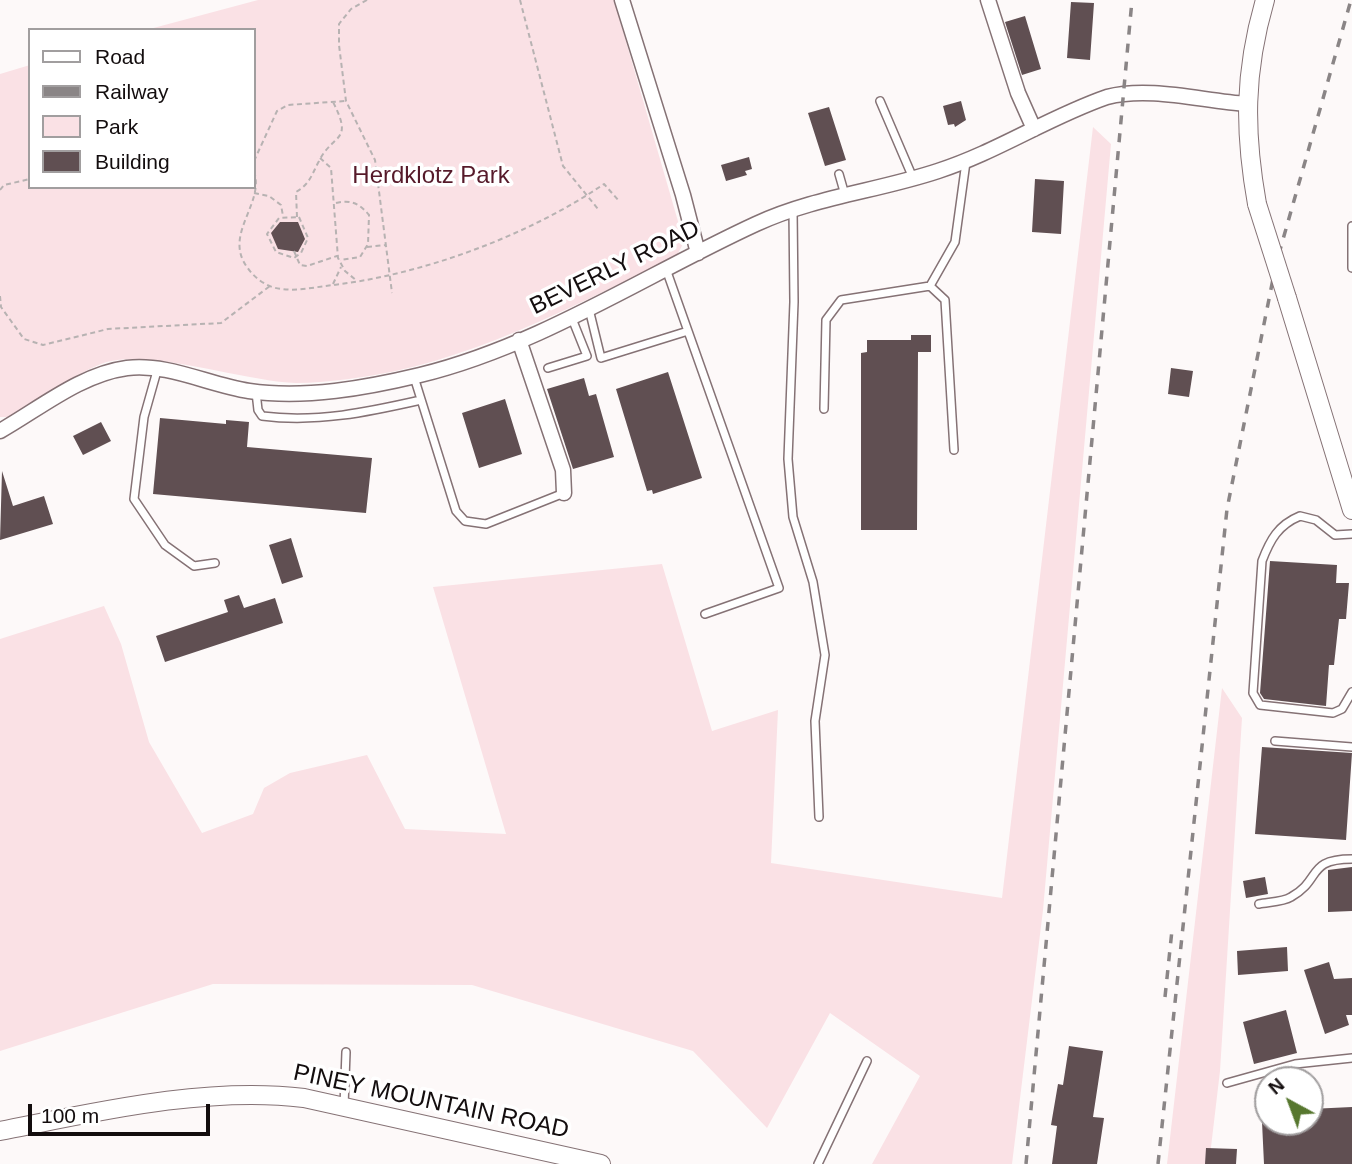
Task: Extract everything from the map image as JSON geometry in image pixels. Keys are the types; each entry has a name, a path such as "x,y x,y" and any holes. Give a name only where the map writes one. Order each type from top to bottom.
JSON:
{"street":[{"path":"622,0 683,195 698,253"},
{"path":"988,0 1018,93 1034,129"},
{"path":"1265,0 1252,51 1247,104 1247,149 1257,204 1347,475 1351,506"},
{"name":"BEVERLY ROAD","path":"0,432 96,376 131,368 256,391 308,393 414,376 519,340 793,209 913,179 966,161 1088,103 1123,92 1247,104"},
{"path":"519,340 563,470 564,493"},
{"name":"PINEY MOUNTAIN ROAD","path":"0,1131 86,1114 234,1095 272,1094 344,1107 601,1164"}],"lane":[{"path":"880,101 913,179"},
{"path":"930,286 955,242 966,161"},
{"path":"839,174 845,195"},
{"path":"793,209 794,302 788,459 793,517 813,582 825,654 815,722 819,817"},
{"path":"1352,226 1352,268"},
{"path":"666,269 779,588 705,614"},
{"path":"824,409 826,320 841,300 930,286"},
{"path":"930,286 945,300 954,450"},
{"path":"588,307 601,358 688,331"},
{"path":"548,368 587,356 571,315"},
{"path":"157,371 144,417 134,499 165,545 194,566 215,563"},
{"path":"414,376 456,511 465,521 486,524 564,493"},
{"path":"256,391 258,410 262,416 282,419 345,417 421,400"},
{"path":"1352,534 1335,536 1316,520 1300,516 1279,529 1270,540 1262,561 1253,693 1260,705 1333,713 1342,709 1352,692"},
{"path":"1275,741 1352,747"},
{"path":"1259,904 1290,898 1308,883 1315,870 1325,862 1352,859"},
{"path":"344,1107 346,1052"},
{"path":"1227,1083 1295,1064 1352,1058"},
{"path":"818,1164 867,1061"}],"path":[{"path":"367,0 351,9 339,24 346,101 375,160 392,293"},
{"path":"520,0 563,166 598,209"},
{"path":"256,157 277,111 288,105 346,101"},
{"path":"294,258 301,253 308,238 297,217 296,192 314,175 320,158 339,141 342,134 342,123 333,102"},
{"path":"320,158 331,168 339,260 358,281"},
{"path":"0,190 4,186 28,180"},
{"path":"254,189 238,244 245,265 258,280 280,289 358,281 438,262 486,244 587,195 604,184 619,201"},
{"path":"254,193 269,196 281,205 284,218"},
{"path":"334,204 346,200 356,203 369,215 366,247 360,257 339,260"},
{"path":"297,217 279,218 267,234 276,252 307,266 338,256"},
{"path":"366,247 387,245"},
{"path":"294,251 294,258"},
{"path":"333,285 342,265"},
{"path":"0,296 1,307 24,340 43,345 108,328 221,323 271,286"}],"green space":[{"name":"Herdklotz Park","path":"258,0 614,0 684,242 676,257 517,331 435,361 349,379 296,383 169,362 120,360 89,369 8,417 0,417 0,74 28,66 28,189 256,189 256,28 153,28"},
{"path":"1093,127 1111,144 1043,910 1012,1164 872,1164 920,1076 830,1013 767,1128 693,1051 472,985 213,984 0,1051 0,639 104,606 121,644 149,742 202,833 253,814 264,788 290,773 367,755 405,829 506,834 433,587 662,564 712,731 778,710 771,863 1002,898"},
{"path":"1222,688 1242,718 1220,1071 1209,1164 1167,1164"}],"building":[{"path":"1071,2 1094,3 1090,60 1067,58"},
{"path":"1025,16 1041,69 1022,75 1005,22"},
{"path":"961,101 966,120 955,127 954,124 948,125 943,106"},
{"path":"829,107 846,160 825,166 808,113"},
{"path":"749,157 752,169 745,171 747,175 726,181 721,165"},
{"path":"1035,179 1064,181 1061,234 1032,232"},
{"path":"280,222 298,222 305,239 298,252 278,249 271,233"},
{"path":"911,335 931,335 931,352 918,352 917,530 861,530 861,353 867,352 867,340 911,340"},
{"path":"1171,368 1193,371 1189,397 1168,394"},
{"path":"668,372 702,478 653,494 652,490 647,491 616,389"},
{"path":"584,378 589,396 596,394 614,457 573,469 547,389"},
{"path":"505,399 522,454 479,468 462,413"},
{"path":"160,418 226,424 226,420 249,422 247,447 372,458 366,513 153,494"},
{"path":"101,422 111,441 83,455 73,436"},
{"path":"2,471 13,506 44,496 53,524 0,540"},
{"path":"291,538 303,577 282,584 269,545"},
{"path":"1270,561 1337,565 1336,583 1349,583 1346,619 1339,619 1334,665 1329,665 1326,706 1264,699 1260,693"},
{"path":"239,595 244,608 275,598 283,623 165,662 156,636 228,612 224,600"},
{"path":"1262,747 1352,753 1346,840 1255,834"},
{"path":"1352,867 1352,911 1328,912 1328,870"},
{"path":"1265,877 1268,894 1246,898 1243,881"},
{"path":"1287,947 1288,971 1238,975 1237,951"},
{"path":"1329,962 1334,979 1352,978 1352,1015 1346,1015 1349,1025 1325,1034 1304,970"},
{"path":"1286,1010 1297,1053 1254,1064 1243,1022"},
{"path":"1069,1046 1103,1051 1093,1117 1104,1118 1097,1164 1052,1164 1057,1126 1051,1125 1058,1084 1063,1085"},
{"path":"1352,1107 1352,1164 1264,1164 1263,1136 1324,1136 1324,1108"},
{"path":"1206,1148 1237,1149 1236,1164 1205,1164"}],"railway":[{"path":"1026,1164 1132,0"},
{"path":"1158,1164 1227,509 1276,264 1351,0"},
{"path":"1165,997 1172,930"}]}
